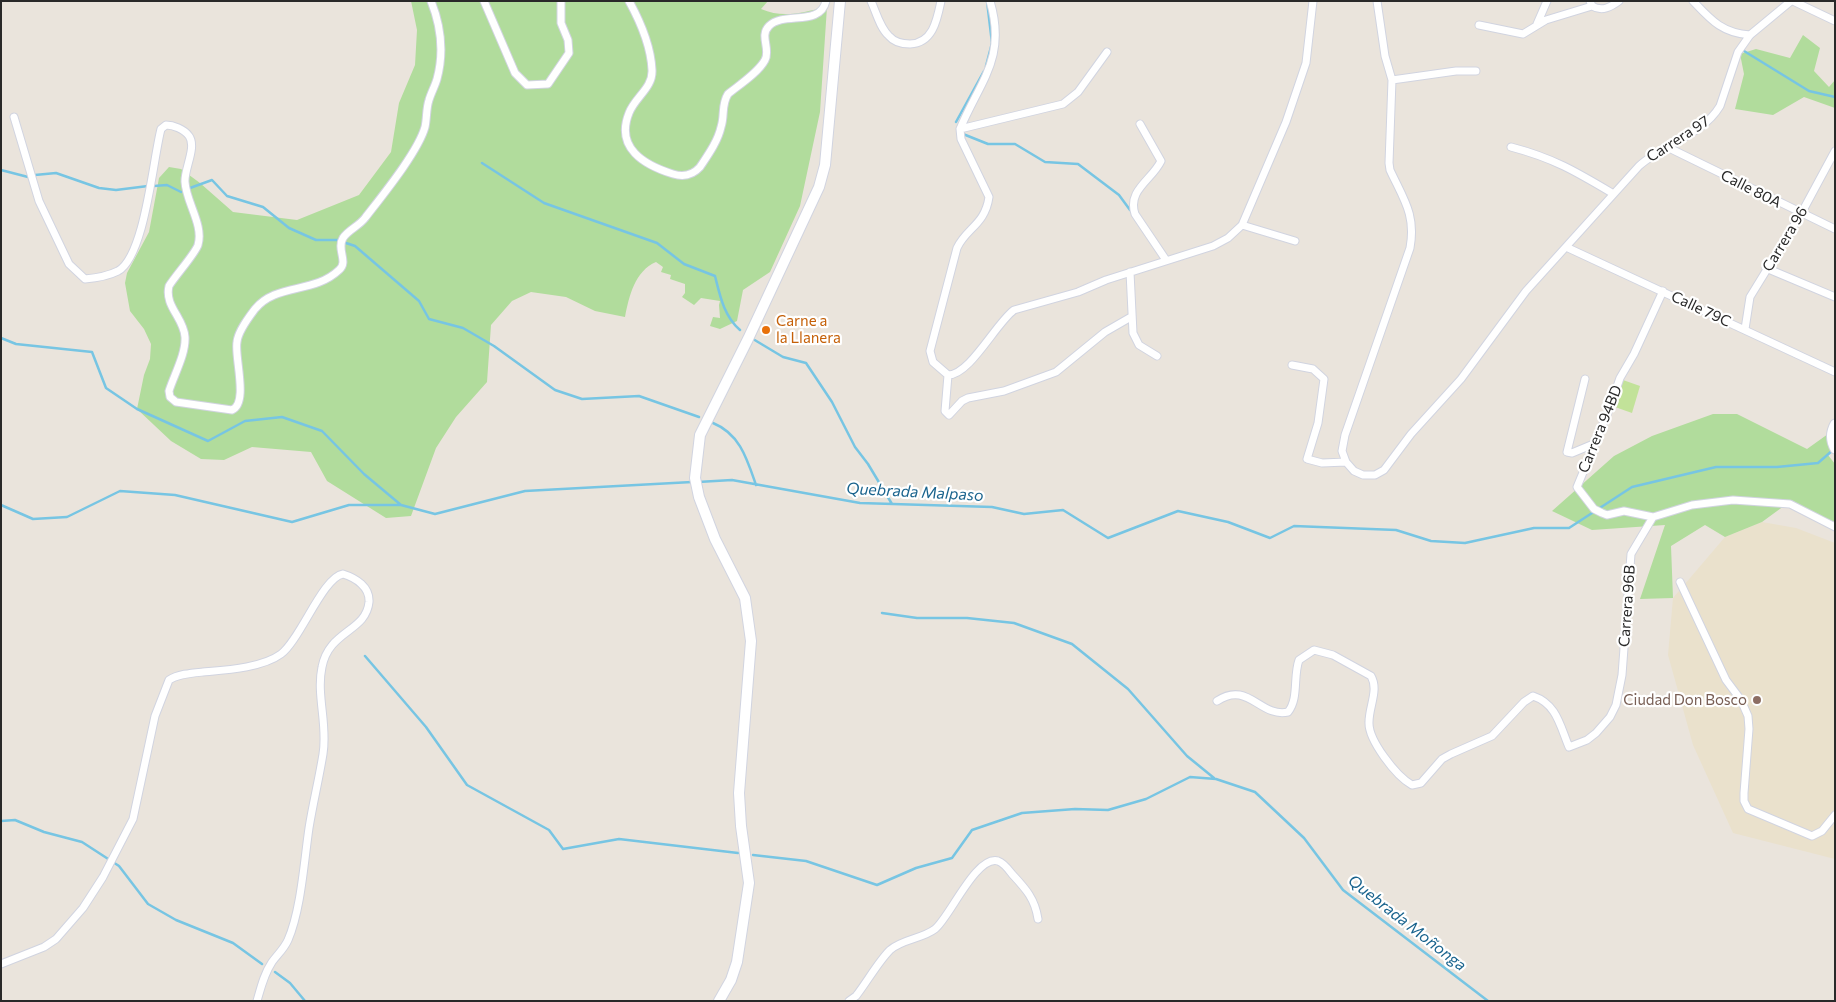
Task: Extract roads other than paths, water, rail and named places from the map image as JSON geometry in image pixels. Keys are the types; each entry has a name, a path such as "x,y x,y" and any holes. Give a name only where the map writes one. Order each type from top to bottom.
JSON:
{"main road":[{"path":"719,1001 731,980 738,962 749,883 741,826 739,794 751,640 744,598 713,532 696,482 700,435 748,339 819,187 825,166 840,1"}],"street":[{"path":"14,117 39,200 69,264 77,274 85,279 100,277 120,270 133,251 141,231 161,129 166,125 172,125 189,136 192,143 185,180 190,205 198,228 198,243 169,286 167,294 182,326 185,339 169,390 170,396 176,402 232,410 237,407 240,374 236,341 255,309 264,300 278,293 323,283 340,270 343,264 340,245 342,240 363,221 398,173 425,127 428,101 437,79 440,53 441,28 432,1"},
{"path":"484,1 516,73 527,85 538,86 548,84 553,79 569,53 568,40 561,23 561,1"},
{"path":"629,1 647,47 652,73 645,91 629,112 626,137 631,149 640,161 651,167 685,176 695,172 718,138 723,119 722,107 728,94 764,61 766,52 765,33 768,27 785,18 809,17 817,14 825,6 826,1"},
{"path":"871,1 889,37 902,44 917,44 925,40 934,28 941,1"},
{"path":"948,375 933,362 930,351 958,248 963,239 981,220 988,206 988,197 961,139 960,129 989,71 994,56 994,23 990,1"},
{"path":"948,375 956,373 968,362 1005,316 1014,310 1078,292 1130,272 1213,246 1228,238 1242,225 1286,122 1306,63 1313,1"},
{"path":"1292,365 1313,369 1324,379 1318,423 1306,458 1322,463 1346,462 1342,451 1345,435 1410,248 1413,232 1412,216 1388,162 1392,80 1385,56 1377,1"},
{"path":"1537,24 1547,1"},
{"path":"1479,25 1517,35 1527,33 1537,24 1554,16 1591,4 1604,9 1619,1"},
{"path":"1693,1 1706,17 1715,23 1738,34 1750,35"},
{"path":"1792,1 1835,21"},
{"name":"Carrera 97","path":"1346,462 1354,471 1362,475 1376,475 1384,470 1411,434 1462,379 1526,291 1612,194 1652,154 1706,124 1715,114 1738,52 1750,35 1792,1"},
{"path":"960,129 1063,104 1078,92 1107,52"},
{"path":"1392,80 1449,72 1476,71"},
{"path":"1140,124 1161,161 1136,192 1132,206 1135,214 1166,260"},
{"path":"1511,146 1548,157 1571,168 1612,194"},
{"name":"Calle 80A","path":"1667,147 1835,229"},
{"name":"Carrera 96","path":"1745,329 1750,297 1833,161 1835,151"},
{"path":"1242,225 1295,241"},
{"name":"Calle 79C","path":"1566,247 1835,372"},
{"path":"1766,268 1835,296"},
{"path":"1130,272 1131,317 1135,339 1139,345 1157,356"},
{"name":"Carrera 94BD","path":"1653,517 1624,511 1607,515 1594,509 1578,491 1579,480 1596,443 1620,378 1634,354 1663,291"},
{"path":"948,375 945,411 949,415 962,401 1004,391 1056,372 1105,332 1131,317"},
{"path":"1585,379 1567,452 1572,453 1596,443"},
{"path":"1833,446 1831,431 1835,424"},
{"path":"1653,517 1692,505 1733,500 1790,504 1835,527"},
{"name":"Carrera 96B","path":"1216,701 1226,694 1234,693 1274,711 1288,712 1293,703 1299,660 1314,650 1333,656 1371,676 1375,687 1369,721 1374,742 1402,777 1412,785 1421,783 1446,756 1492,736 1524,702 1533,696 1543,700 1554,711 1569,747 1586,740 1596,733 1610,717 1616,705 1622,674 1631,554 1653,517"},
{"path":"1,964 44,947 56,940 83,908 103,877 133,819 155,716 169,680 191,674 243,667 274,658 289,646 335,577 343,574 361,582 368,593 369,601 366,615 358,624 340,635 327,650 321,667 321,693 325,727 323,754 315,789 298,899 288,940 264,977 257,1001"},
{"path":"1680,582 1726,680 1741,700 1748,716 1749,729 1744,802 1748,809 1812,836 1822,832 1835,815"},
{"path":"849,1001 856,996 890,950 935,929 970,880 982,868 993,861 998,861 1004,866 1032,896 1038,919"}],"waterway":[{"path":"986,66 992,43 987,1"},
{"path":"1744,51 1809,91 1835,97"},
{"path":"956,122 984,71"},
{"path":"963,134 988,144 1015,144 1045,162 1078,164 1119,195 1130,210"},
{"path":"482,163 544,203 657,243 684,264 715,276 726,312 740,330"},
{"path":"1,170 28,177"},
{"path":"35,175 56,173 99,188 116,190 148,186"},
{"path":"190,188 212,180 227,196 263,207 289,228 316,240 339,240"},
{"path":"154,186 167,185 181,192"},
{"path":"343,242 355,246 419,301 429,319 463,328 494,346 555,390 582,399 639,396 699,417"},
{"name":"Quebrada Malpaso","path":"1,338 16,344 92,352 106,388 137,409 208,441 245,421 282,417 322,431 364,474 401,505 435,514 525,491 692,482"},
{"path":"753,339 783,357 806,363 832,402 855,447 868,464 892,504"},
{"path":"713,423 730,434 741,448 756,485"},
{"name":"Quebrada Malpaso","path":"698,482 732,480 860,503 992,507 1024,514 1063,510 1108,538 1178,511 1228,522 1270,538 1294,526 1396,530 1431,541 1465,543 1534,528 1569,528 1632,487 1716,467 1777,467 1818,463 1833,450"},
{"path":"1,505 33,519 67,517 120,491 175,495 292,522 349,505 400,505"},
{"path":"882,613 917,618 967,618 1014,623 1072,644 1128,689 1187,756 1214,778"},
{"name":"Quebrada Moñonga","path":"365,656 426,727 467,785 549,830 563,849 619,839 738,853"},
{"name":"Quebrada Moñonga","path":"753,855 806,861 877,885 916,868 952,858 972,830 1022,813 1075,809 1108,810 1146,799 1190,777 1216,779 1255,792 1304,838 1343,890 1488,1001"},
{"path":"1,821 15,820 44,832 82,842 119,866 148,904 176,920 233,943 262,964"},
{"path":"275,972 290,983 305,1001"}],"place":[{"name":"Carne a la Llanera","path":"766,330"},
{"name":"Ciudad Don Bosco","path":"1757,700"}]}
